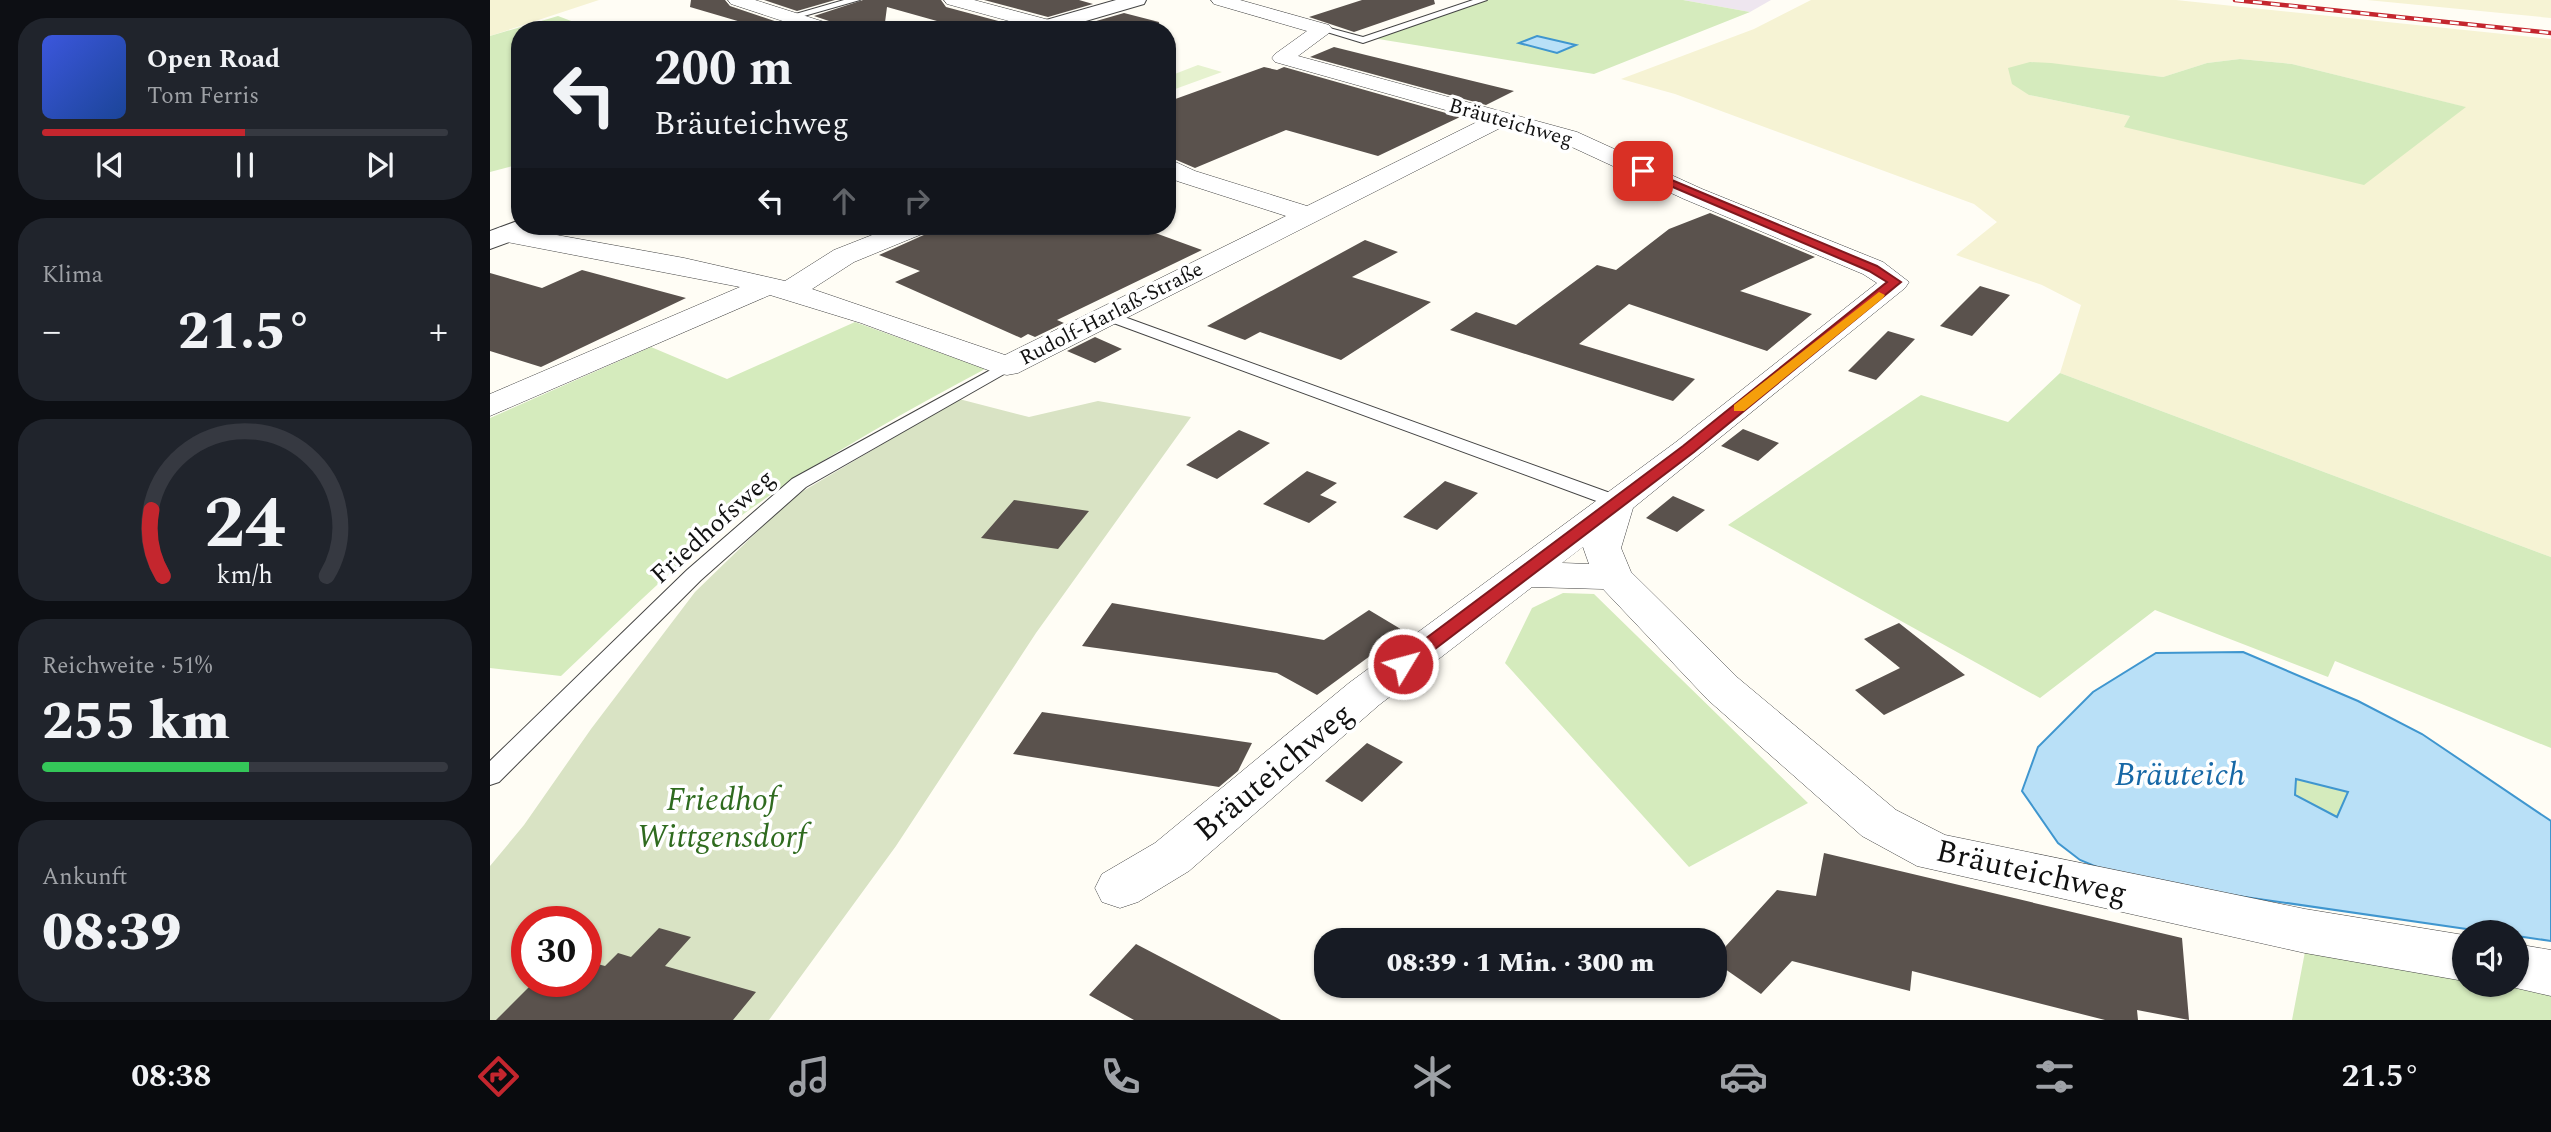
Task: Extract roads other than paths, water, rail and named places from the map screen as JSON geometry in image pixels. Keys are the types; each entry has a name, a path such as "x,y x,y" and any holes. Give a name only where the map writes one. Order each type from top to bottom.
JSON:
{"street":[{"path":"737,0 803,21"},
{"path":"953,0 1018,21"},
{"path":"1220,0 1322,29"},
{"path":"1063,21 1131,1"},
{"name":"Bräuteichweg","path":"1120,888 1172,857 1363,694 1689,449 1895,282 1873,268 1693,194 1569,137 1282,58 1322,29"},
{"name":"Rudolf-Harlaß-Straße","path":"514,235 648,259 777,288 854,311 1007,366 1500,119"},
{"path":"1176,170 1186,176 1309,215"},
{"path":"490,406 777,288 896,235"},
{"name":"Bräuteichweg","path":"1617,502 1602,548 1614,577 1723,689 1832,786 1879,823 1934,852 2305,931 2452,956"},
{"path":"1522,574 1614,577"},
{"path":"2529,969 2551,973"}],"lane":[{"path":"790,17 855,0"},
{"path":"1322,29 1363,40 1482,0"},
{"path":"1105,315 1617,502"},
{"name":"Friedhofsweg","path":"490,776 694,575 799,483 1007,366"}],"water":[{"path":"1537,36 1576,45 1557,53 1519,43"},
{"name":"Bräuteich","path":"2243,652 2358,701 2422,734 2551,821 2551,941 2529,938 2529,920 2452,920 2452,927 2128,880 2080,860 2058,843 2022,791 2038,747 2093,692 2156,653","holes":["2296,779 2348,792 2337,817 2295,795"]}],"railway":[{"path":"2235,0 2551,33"}],"park label":[{"name":"Friedhof Wittgensdorf","path":"722,818"}]}
